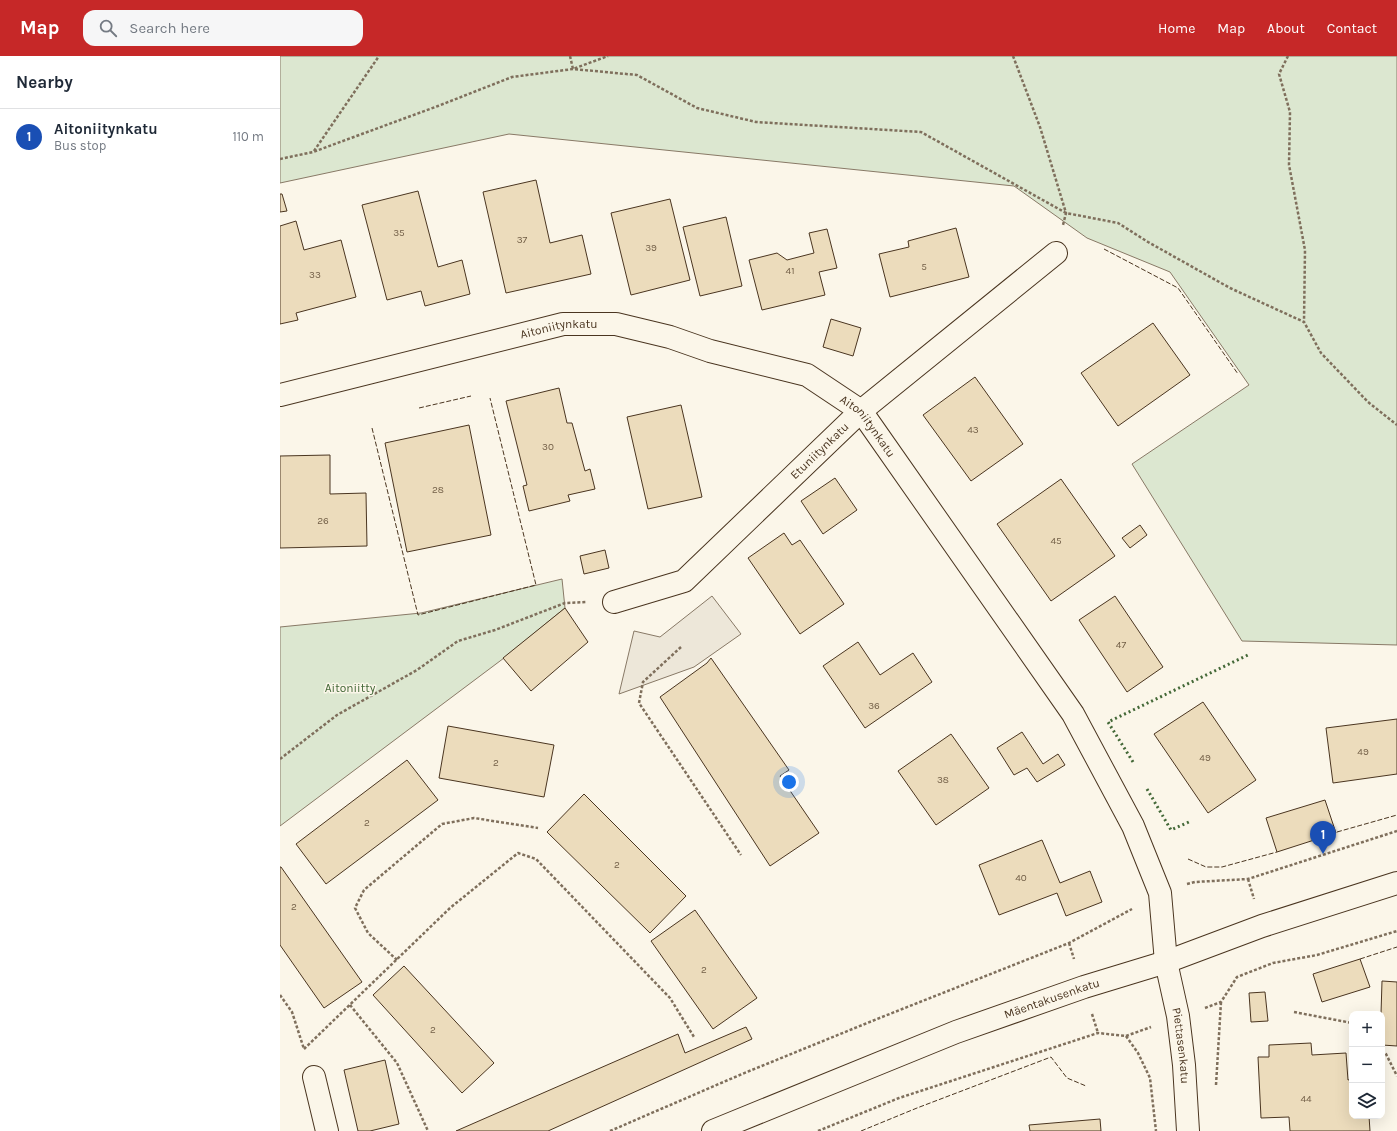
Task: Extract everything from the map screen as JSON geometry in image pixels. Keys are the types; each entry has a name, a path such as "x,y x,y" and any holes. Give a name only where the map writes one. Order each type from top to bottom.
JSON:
{"street":[{"name":"Etuniitynkatu","path":"614,602 684,581 861,411 1056,253"},
{"name":"Aitoniitynkatu","path":"280,394 563,324 616,324 670,337 710,351 807,375 861,411 1073,714 1133,826 1160,894 1166,962"},
{"name":"Mäentakusenkatu","path":"713,1131 956,1032 1084,987 1166,962 1262,926 1397,883"},
{"name":"Piettasenkatu","path":"1166,962 1178,1016 1184,1065 1188,1131"},
{"path":"314,1077 327,1131"}],"path":[{"path":"313,152 379,56"},
{"path":"570,56 573,68"},
{"path":"280,159 313,152 512,78 573,68 608,56"},
{"path":"1013,56 1040,127 1066,213"},
{"path":"1288,56 1279,74 1290,112 1289,165 1305,250 1304,322 1321,353 1368,402 1397,425"},
{"path":"573,68 637,75 697,108 756,122 921,132 1066,213 1118,223 1148,242 1230,288 1304,322"},
{"path":"280,759 337,715 417,670 458,640 495,630 564,603 614,602"},
{"path":"680,646 643,682 638,703 741,855"},
{"path":"397,960 368,933 355,908 364,890 442,824 474,818 538,828"},
{"path":"610,1131 870,1021 1069,943 1160,894 1195,882 1248,879 1397,831"},
{"path":"280,995 292,1012 304,1049 450,908 518,853 536,859 670,998 694,1036"},
{"path":"1216,1086 1221,1002 1237,977 1273,963 1317,955 1397,931"},
{"path":"818,1131 899,1098 1098,1034 1126,1036 1178,1016 1221,1002"},
{"path":"350,1005 397,1063 428,1131"},
{"path":"1294,1012 1349,1022"},
{"path":"1126,1036 1138,1053 1150,1078 1156,1131"},
{"path":"1385,1053 1397,1076"}],"green space":[{"path":"280,56 1397,56 1397,645 1242,641 1132,464 1249,385 1170,272 1087,238 1014,186 509,134 280,183"},
{"name":"Aitoniitty","path":"562,579 565,608 504,658 280,826 280,627 421,613"}],"shaded area":[{"path":"712,596 741,634 694,667 619,694 634,631 660,637"}],"building":[{"path":"536,180 550,243 582,235 591,274 506,293 483,192"},
{"path":"418,191 438,267 462,260 470,294 425,306 421,291 387,300 362,205"},
{"path":"280,194 282,194 287,211 280,212"},
{"path":"670,199 690,280 631,295 611,213"},
{"path":"726,217 742,286 700,296 683,227"},
{"path":"296,221 304,250 341,240 356,297 296,313 298,320 280,324 280,226"},
{"path":"956,228 969,277 890,297 879,254 909,247 908,241"},
{"path":"827,229 837,268 819,272 825,295 762,310 749,260 777,253 787,260 814,253 809,233"},
{"path":"831,319 861,328 853,356 823,347"},
{"path":"1153,323 1190,375 1118,426 1081,373"},
{"path":"975,377 1023,444 971,481 923,415"},
{"path":"559,388 567,423 572,423 585,471 590,469 595,489 568,495 570,501 529,511 523,486 527,485 506,401"},
{"path":"681,405 702,497 648,509 627,417"},
{"path":"469,425 491,535 407,552 385,443"},
{"path":"330,455 330,494 366,493 367,546 280,548 280,456"},
{"path":"835,478 857,510 823,534 801,501"},
{"path":"1061,479 1115,556 1051,601 997,524"},
{"path":"1140,525 1147,535 1130,548 1122,538"},
{"path":"784,533 792,545 800,540 844,604 800,634 748,558"},
{"path":"605,550 609,568 584,574 580,556"},
{"path":"1115,596 1163,667 1127,692 1079,620"},
{"path":"565,608 588,642 531,691 503,658"},
{"path":"858,642 880,675 913,653 932,682 865,728 823,666"},
{"path":"711,658 789,770 780,776 819,833 770,866 660,697 707,663"},
{"path":"1203,702 1256,780 1208,813 1154,734"},
{"path":"1397,719 1397,774 1333,783 1326,728"},
{"path":"448,726 554,745 544,797 439,778"},
{"path":"1022,732 1043,764 1058,754 1065,765 1037,782 1027,768 1014,775 997,748"},
{"path":"951,734 989,788 936,825 898,771"},
{"path":"407,760 438,800 326,884 296,844"},
{"path":"584,794 686,896 650,933 547,832"},
{"path":"1325,800 1336,833 1277,852 1266,818"},
{"path":"1042,840 1060,883 1090,871 1102,902 1066,916 1057,893 999,915 979,865"},
{"path":"280,867 362,982 324,1008 280,945"},
{"path":"695,910 757,998 713,1029 651,941"},
{"path":"1360,959 1370,987 1322,1002 1313,974"},
{"path":"404,966 494,1063 462,1093 373,995"},
{"path":"1382,981 1397,982 1397,1046 1385,1045 1385,1011 1381,1011"},
{"path":"1265,992 1268,1021 1251,1022 1249,993"},
{"path":"746,1027 752,1039 548,1131 456,1131 678,1034 685,1053"},
{"path":"1311,1043 1312,1055 1346,1053 1349,1080 1349,1119 1369,1119 1370,1131 1290,1131 1289,1117 1261,1118 1258,1057 1269,1057 1269,1045"},
{"path":"385,1060 399,1124 370,1131 358,1131 344,1070"},
{"path":"1100,1119 1101,1131 1030,1131 1029,1125"}],"hedge":[{"path":"1133,762 1108,722 1250,654"},
{"path":"1147,789 1171,830 1191,821"}],"fence":[{"path":"1104,249 1178,288 1238,374"},
{"path":"419,408 471,396"},
{"path":"372,428 418,615 536,585 490,398"},
{"path":"1337,832 1397,815"},
{"path":"1188,859 1206,867 1222,867 1277,852"},
{"path":"1360,959 1397,947"},
{"path":"861,1131 1051,1057 1067,1078 1086,1086"}],"place":[{"name":"Aitoniitynkatu","path":"1323,854"}]}
